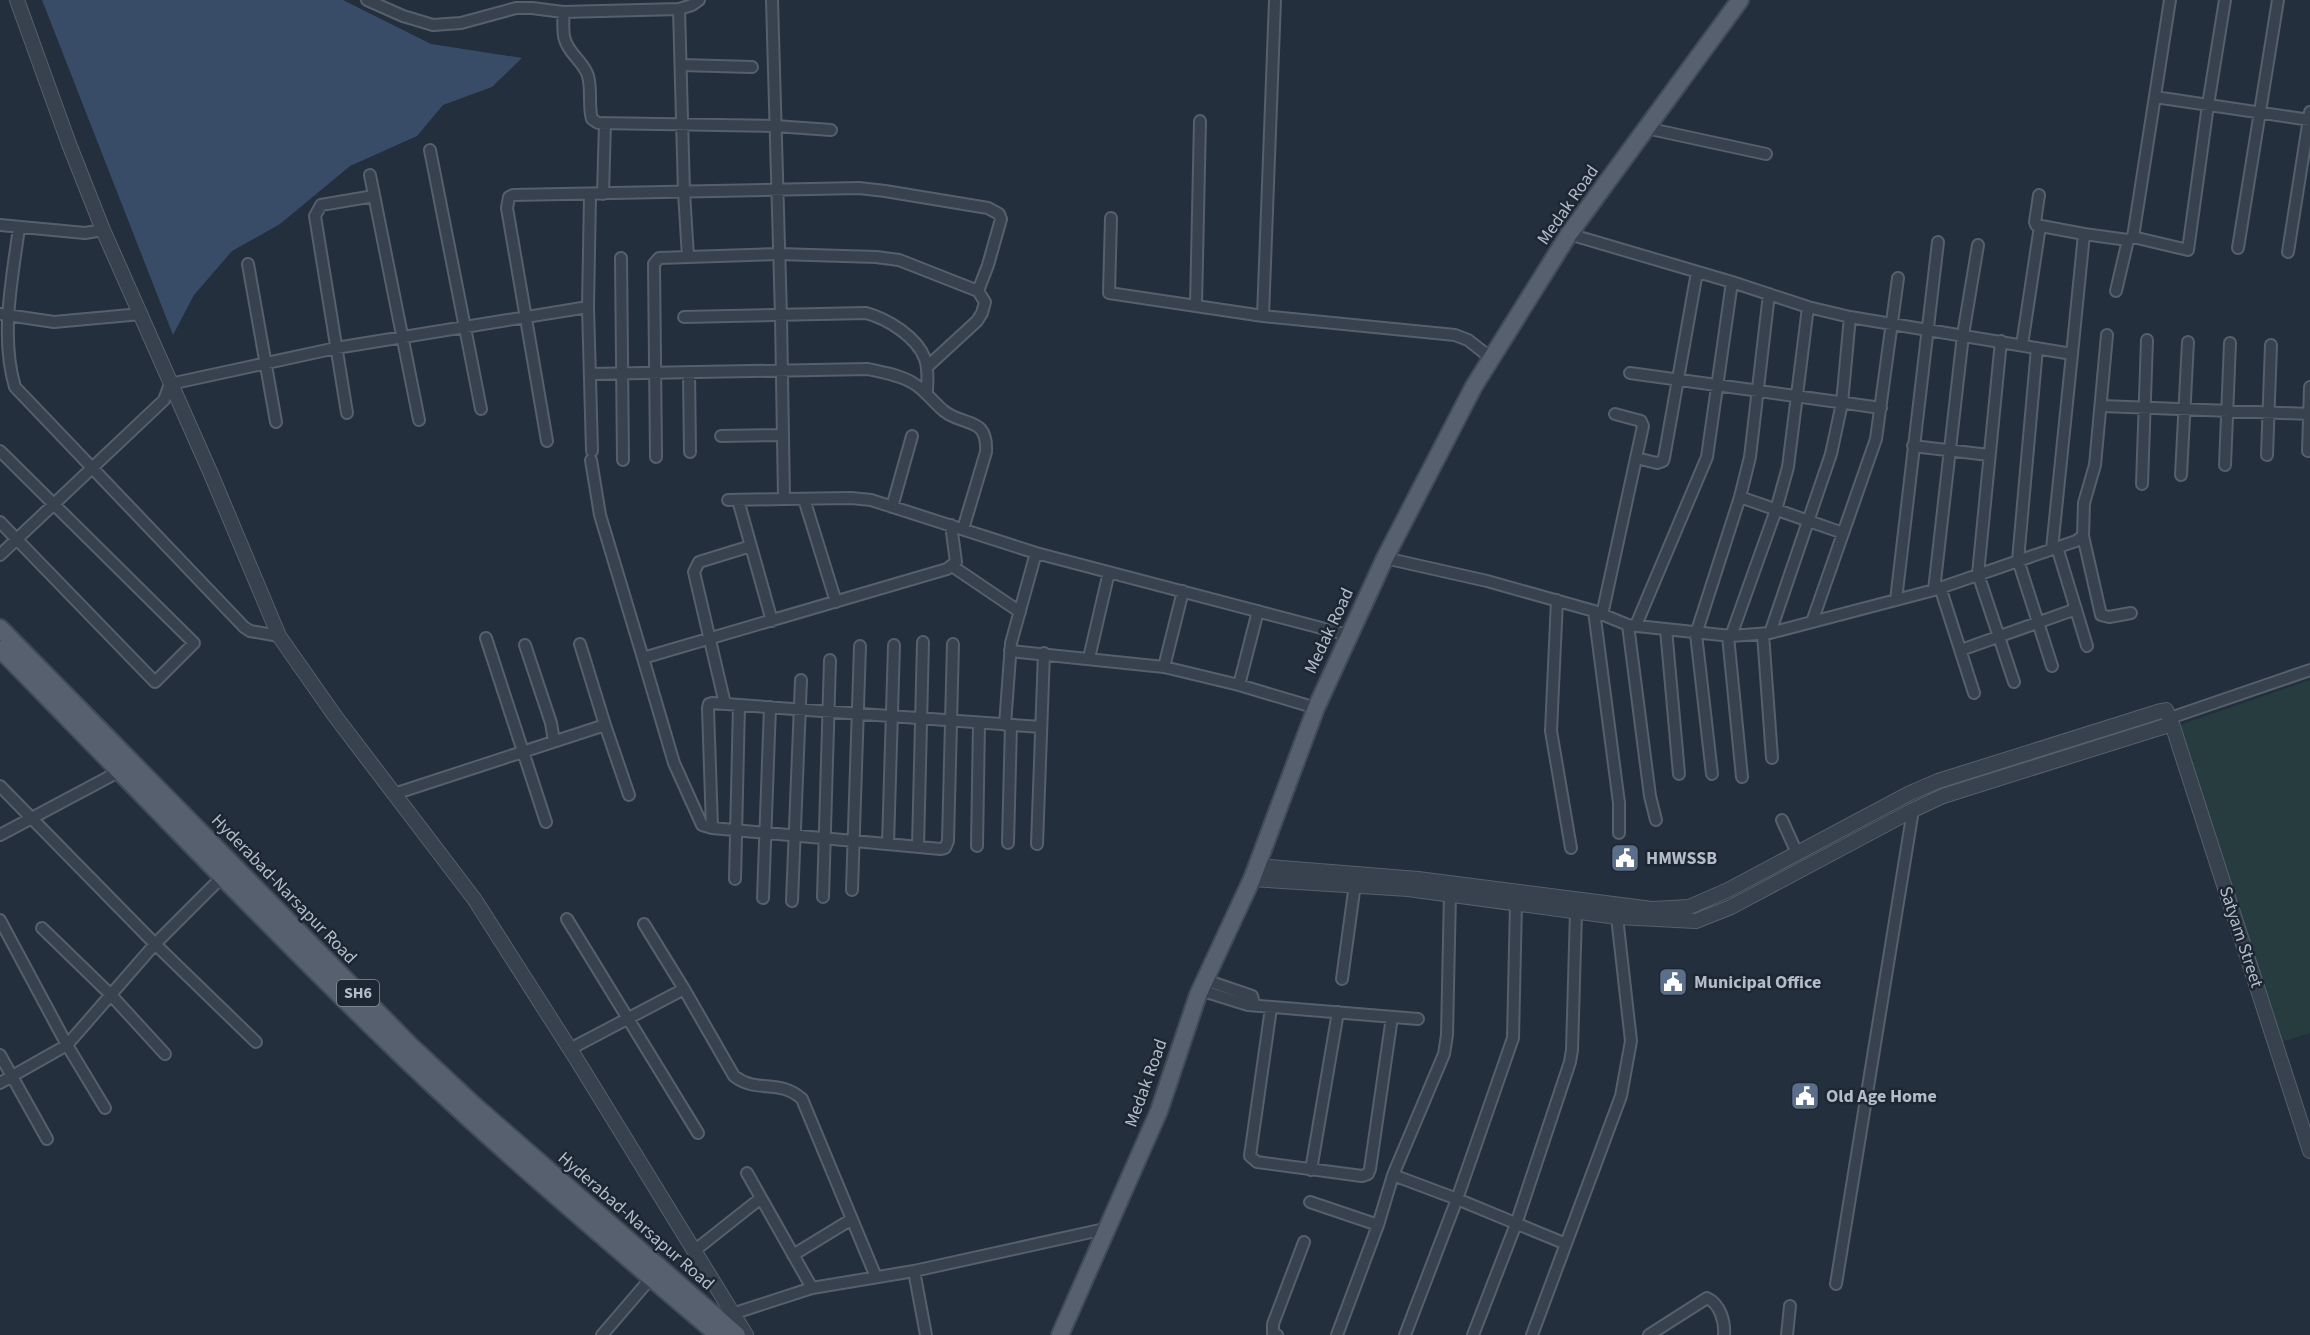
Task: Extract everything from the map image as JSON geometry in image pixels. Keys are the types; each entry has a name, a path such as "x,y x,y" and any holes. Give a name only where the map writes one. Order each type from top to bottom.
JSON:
{"main road":[{"name":"Medak Road","path":"1060,1335 1159,1111 1202,985 1255,873 1316,708 1385,558 1491,358 1569,234 1740,0"},
{"name":"Hyderabad-Narsapur Road","path":"0,628 410,1045 483,1113 737,1335"},
{"name":"Hyderabad-Narsapur Road","path":"0,649 222,877 433,1086 718,1335"}],"street":[{"path":"17,0 103,230 211,474 279,636 394,794 475,900 570,1049 746,1335"},
{"path":"368,0 403,16 433,25 461,23 516,9 532,8 563,12 679,9 699,0"},
{"path":"772,0 784,499"},
{"path":"1263,316 1275,0"},
{"path":"2116,291 2130,239 2170,0"},
{"path":"2039,195 2035,222 2040,226 2188,250 2225,0"},
{"path":"2238,248 2278,0"},
{"path":"679,9 688,257"},
{"path":"563,12 564,39 586,70 592,120 598,123 775,126 831,130"},
{"path":"681,65 752,67"},
{"path":"2155,98 2310,118 2288,252"},
{"path":"1197,306 1200,121"},
{"path":"603,194 605,123"},
{"path":"1646,128 1766,154"},
{"path":"430,150 481,409"},
{"path":"370,176 420,420"},
{"path":"547,441 507,208 508,197 513,195 871,189 994,210 999,214 1000,219 988,266 978,291"},
{"path":"590,195 588,307 592,455 600,515 674,763 702,825 712,828 941,849 948,845 953,644"},
{"path":"347,413 316,211 321,205 374,196"},
{"path":"1111,218 1108,293 1263,316 1455,335 1468,340 1491,358"},
{"path":"0,225 85,233 103,230"},
{"path":"2022,345 2040,226"},
{"path":"20,228 3,315 5,356 15,387 244,627 250,631 279,636"},
{"path":"1569,234 1808,307 1850,317 1927,328 2072,354"},
{"path":"2084,234 2055,548 2087,646"},
{"path":"1896,600 1938,242"},
{"path":"1974,693 1961,650 1937,589 1963,335 1977,245"},
{"path":"656,458 654,264 659,258 779,254 876,257 899,260 978,291 985,302 977,321 927,367"},
{"path":"621,258 624,460"},
{"path":"248,264 276,422"},
{"path":"1636,458 1657,463 1663,461 1697,272"},
{"path":"1812,622 1876,439 1898,278"},
{"path":"1656,820 1650,796 1632,625 1707,458 1732,282"},
{"path":"1712,774 1696,634 1740,497 1752,447 1769,294"},
{"path":"170,384 336,348 588,307"},
{"path":"1742,777 1729,636 1776,510 1791,454 1808,307"},
{"path":"684,317 866,313 874,315 912,339 925,358 927,393"},
{"path":"3,315 54,322 141,314"},
{"path":"1772,758 1766,633 1827,466 1842,403 1850,317"},
{"path":"2107,334 2095,465 2084,503 2083,536 2101,615 2109,617 2131,613"},
{"path":"2142,484 2147,340"},
{"path":"2001,341 1978,574 2014,682"},
{"path":"2181,475 2188,342"},
{"path":"2225,465 2230,342"},
{"path":"2267,455 2271,345"},
{"path":"2037,348 2018,560 2052,666"},
{"path":"590,374 868,369 911,382 927,393 946,412 979,426 986,444 986,452 963,529"},
{"path":"689,372 690,452"},
{"path":"1630,373 1881,408"},
{"path":"0,555 164,400 170,384"},
{"path":"2308,451 2310,387"},
{"path":"2102,406 2309,414"},
{"path":"1615,414 1643,423 1598,613 1619,803 1619,833"},
{"path":"721,436 783,435"},
{"path":"892,507 912,436"},
{"path":"1913,446 1989,455"},
{"path":"0,451 194,643 155,682 0,522"},
{"path":"1740,497 1843,533"},
{"path":"772,621 751,546 733,500 861,498 1036,553 1348,635"},
{"path":"804,499 836,602"},
{"path":"643,658 952,566 956,562 956,557 951,525"},
{"path":"1385,558 1465,575 1557,600 1632,625 1729,636 1766,633 1937,589 2080,540 2083,536"},
{"path":"725,704 694,572 699,562 751,546"},
{"path":"1008,843 1010,651 1036,553"},
{"path":"952,566 1020,612"},
{"path":"1089,658 1109,572"},
{"path":"1164,667 1183,591"},
{"path":"1557,600 1551,731 1571,848"},
{"path":"1961,650 2076,609"},
{"path":"1239,685 1258,611"},
{"path":"1666,630 1679,774"},
{"path":"486,638 546,822"},
{"path":"918,847 924,642"},
{"path":"580,644 629,795"},
{"path":"525,645 551,723 554,741"},
{"path":"888,844 894,645"},
{"path":"852,891 860,646"},
{"path":"1010,651 1164,667 1239,685 1316,708"},
{"path":"1037,844 1044,653"},
{"path":"823,897 830,660"},
{"path":"1255,873 1450,893 1617,917 1696,921 1731,907 1913,810 1961,790 2171,721 2310,670"},
{"path":"792,901 801,680"},
{"path":"712,828 709,705 712,703 1041,727"},
{"path":"735,879 739,705"},
{"path":"763,898 770,707"},
{"path":"1255,873 1407,877 1652,909 1679,909 1728,890 1910,793 1955,775 2161,711 2166,710 2171,721"},
{"name":"Satyam Street","path":"2171,721 2310,1151"},
{"path":"977,846 979,723"},
{"path":"394,794 605,725"},
{"path":"0,835 120,771"},
{"path":"1955,775 1961,790"},
{"path":"0,786 155,944 256,1042"},
{"path":"1836,1284 1913,810"},
{"path":"1782,820 1797,854"},
{"path":"0,1083 67,1045 155,944 222,877"},
{"path":"1342,979 1355,884"},
{"path":"1337,1335 1378,1225 1393,1175 1444,1054 1447,1035 1450,893"},
{"path":"1700,902 1703,917"},
{"path":"1405,1335 1457,1199 1513,1038 1516,903"},
{"path":"1473,1335 1516,1224 1572,1050 1576,912"},
{"path":"1532,1335 1621,1096 1630,1054 1630,1027 1617,917"},
{"path":"567,919 698,1133"},
{"path":"0,920 67,1045 105,1108"},
{"path":"644,924 734,1076 743,1083 751,1085 786,1088 802,1099 876,1277"},
{"path":"42,928 111,995 165,1054"},
{"path":"1202,985 1248,1005 1418,1019"},
{"path":"570,1049 684,989"},
{"path":"1271,1008 1250,1156 1257,1162 1362,1176 1368,1174 1392,1017"},
{"path":"1311,1170 1338,1012"},
{"path":"0,1055 47,1139"},
{"path":"747,1173 812,1288"},
{"path":"1393,1175 1566,1244"},
{"path":"694,1251 761,1198"},
{"path":"1310,1202 1378,1225"},
{"path":"794,1255 852,1219"},
{"path":"732,1314 812,1288 914,1271 1108,1228"},
{"path":"1277,1335 1273,1333 1273,1324 1304,1242"},
{"path":"914,1271 926,1335"},
{"path":"602,1335 651,1278"},
{"path":"1649,1335 1707,1298 1713,1301 1722,1316 1724,1335"},
{"path":"1787,1335 1790,1306"}],"green space":[{"path":"2310,680 2310,1033 2282,1042 2180,725"}],"water":[{"path":"42,0 343,0 431,44 522,58 492,87 443,105 417,136 350,166 280,224 232,251 194,295 173,335"}],"place":[{"name":"HMWSSB","path":"1625,858"},
{"name":"Municipal Office","path":"1673,982"},
{"name":"Old Age Home","path":"1805,1096"}]}
